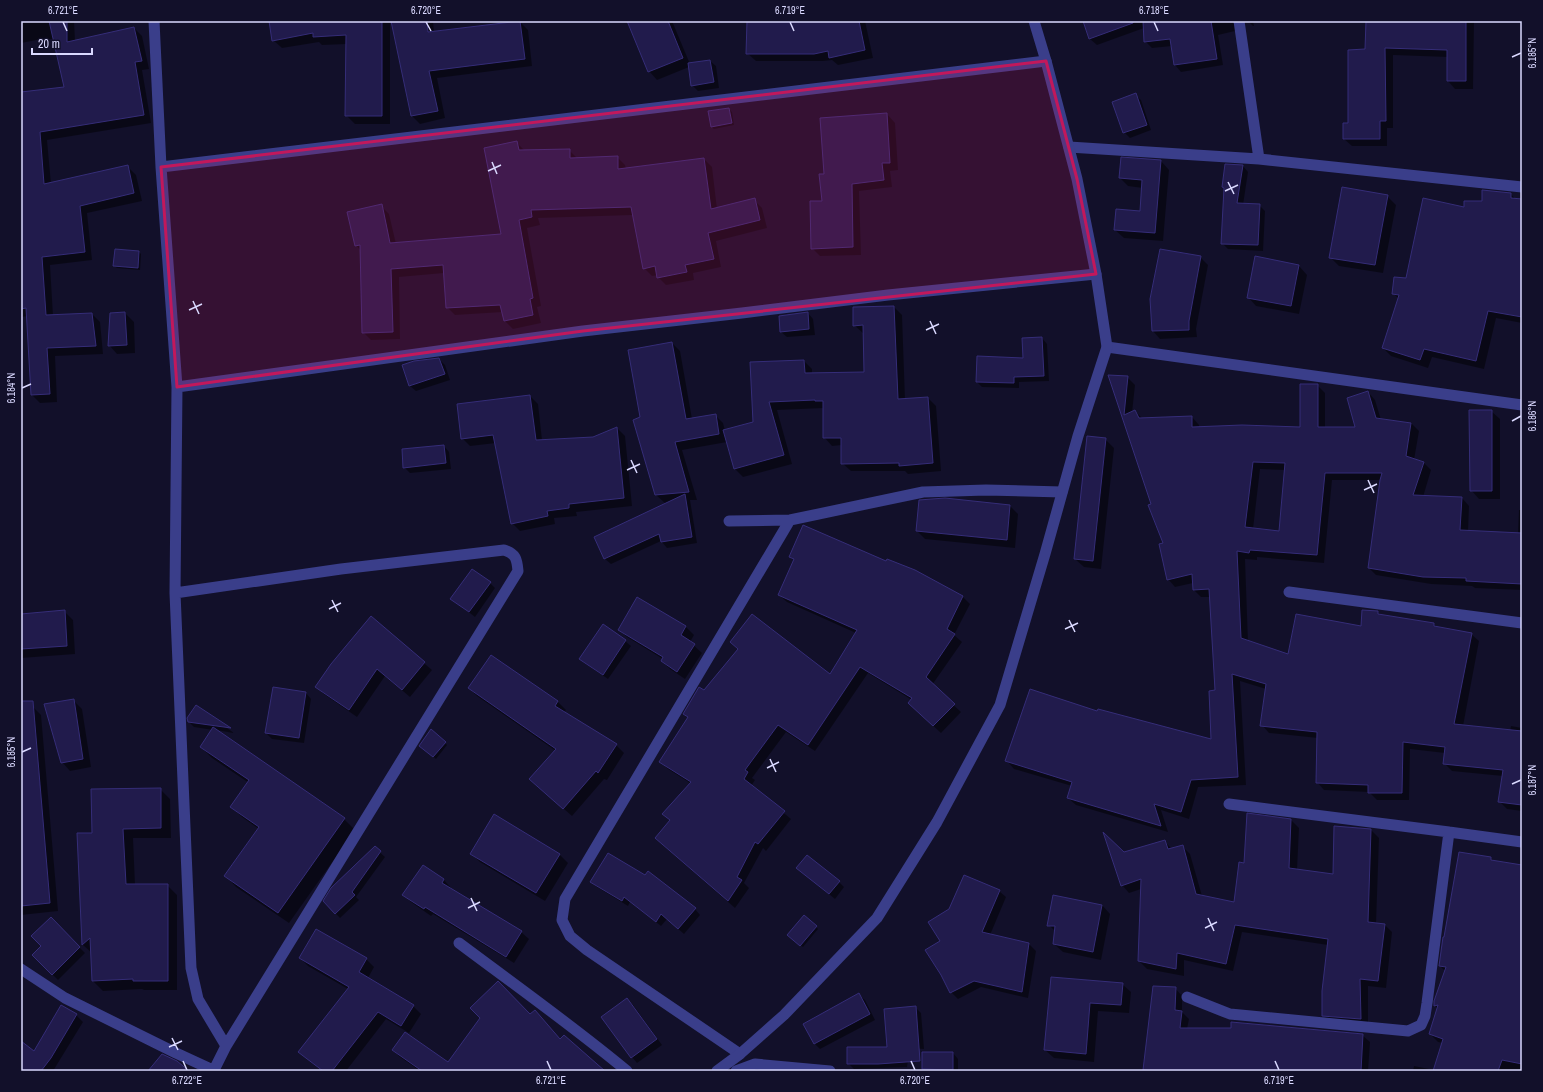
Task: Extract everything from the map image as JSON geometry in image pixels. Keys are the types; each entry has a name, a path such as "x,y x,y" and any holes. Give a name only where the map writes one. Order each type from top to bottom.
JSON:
{"street":[{"path":"154,21 161,167 177,387 175,593 191,968 198,999 226,1046"},
{"path":"717,1071 740,1054 784,1016 877,918 938,822 1000,705 1078,436 1107,347 1096,274 1077,179 1034,21"},
{"path":"1239,21 1259,159"},
{"path":"161,167 1046,61"},
{"path":"1069,148 1259,159 1522,187"},
{"path":"177,387 583,331 888,295 1096,274"},
{"path":"1107,347 1522,405"},
{"path":"729,521 790,520 923,492 986,490 1062,492"},
{"path":"740,1054 587,950 570,936 562,920 565,899 790,520"},
{"path":"21,969 65,998 176,1054 214,1071 226,1046 518,571 516,558 511,552 504,550 341,569 175,593"},
{"path":"1288,592 1522,623"},
{"path":"1229,804 1522,842"},
{"path":"1187,997 1230,1014 1408,1031 1421,1025 1425,1016 1427,1003 1449,832"},
{"path":"459,943 588,1038 627,1071"},
{"path":"736,1071 755,1064 830,1071"}],"highlighted area":[{"path":"1046,61 1077,179 1096,274 583,331 177,387 161,167"}],"building":[{"path":"49,21 67,21 67,42 134,27 142,61 135,62 144,115 40,132 44,184 128,165 134,193 80,206 85,252 42,257 46,315 92,313 96,346 47,348 50,394 31,395 26,308 21,309 21,92 64,87"},
{"path":"269,21 382,21 382,116 345,116 346,35 313,37 313,33 272,41"},
{"path":"391,21 427,21 428,32 520,21 525,59 429,71 438,111 411,116"},
{"path":"627,21 668,21 683,58 648,72"},
{"path":"747,21 859,21 865,50 829,58 828,51 814,54 746,54"},
{"path":"1083,21 1133,21 1133,23 1089,39"},
{"path":"1143,21 1211,21 1217,59 1174,65 1170,39 1144,42"},
{"path":"1366,21 1466,21 1466,81 1447,81 1447,50 1385,48 1386,121 1380,121 1380,139 1343,139 1343,123 1348,123 1348,50 1365,49"},
{"path":"710,60 714,82 691,86 688,63"},
{"path":"1136,93 1147,125 1123,133 1112,102"},
{"path":"729,108 732,123 711,127 708,111"},
{"path":"887,113 890,163 882,163 884,180 852,184 853,247 811,249 810,201 822,201 819,174 824,174 820,118"},
{"path":"517,141 519,150 570,149 570,158 618,156 618,169 704,158 711,209 755,198 760,220 708,233 714,259 685,265 687,272 657,278 655,266 643,269 631,207 531,210 532,217 519,220 533,298 530,299 533,315 504,321 500,305 446,308 443,265 391,269 393,332 362,333 360,245 355,246 347,212 382,204 390,243 501,234 484,148"},
{"path":"1121,157 1161,160 1155,233 1114,230 1116,209 1140,211 1142,180 1119,178"},
{"path":"1225,164 1243,165 1237,203 1260,204 1258,245 1221,244 1224,188 1222,187"},
{"path":"1342,187 1388,195 1375,265 1329,258"},
{"path":"1482,190 1511,193 1511,198 1522,199 1522,317 1488,311 1476,361 1424,349 1420,360 1382,348 1399,295 1392,294 1394,277 1406,278 1423,198 1464,207 1464,201 1482,201"},
{"path":"115,249 139,251 138,268 113,266"},
{"path":"1160,249 1201,256 1189,321 1189,330 1152,331 1150,299"},
{"path":"1255,256 1299,265 1291,306 1247,298"},
{"path":"894,306 898,399 928,397 933,463 899,466 899,463 841,464 841,438 823,438 823,401 815,400 769,402 784,455 734,469 723,430 753,422 750,362 804,360 805,373 864,372 863,325 853,326 853,307"},
{"path":"125,312 127,345 108,346 110,313"},
{"path":"808,312 809,329 780,332 779,316"},
{"path":"1042,337 1044,376 1014,377 1014,383 976,382 977,356 1023,358 1022,338"},
{"path":"672,342 686,419 716,414 719,434 675,442 689,492 655,495 633,420 640,417 628,350"},
{"path":"439,358 445,374 409,386 402,365 414,361"},
{"path":"1108,375 1128,376 1124,415 1135,410 1139,418 1192,416 1192,427 1242,425 1300,427 1300,384 1318,384 1318,427 1355,427 1347,398 1368,391 1376,418 1411,423 1406,456 1424,462 1413,495 1462,497 1460,530 1522,533 1522,584 1466,581 1466,578 1423,577 1368,568 1382,473 1325,473 1317,555 1250,550 1249,553 1237,551 1241,638 1288,654 1296,614 1361,626 1362,610 1378,611 1378,614 1434,623 1434,626 1472,633 1454,724 1522,731 1522,805 1498,802 1503,770 1443,764 1445,747 1403,742 1402,793 1368,793 1368,785 1316,783 1317,732 1260,726 1266,684 1232,674 1238,777 1191,780 1181,812 1154,804 1161,826 1067,798 1072,782 1005,761 1030,689 1097,711 1098,709 1211,739 1209,691 1215,690 1209,589 1193,590 1192,574 1167,580 1159,544 1163,543 1148,505 1151,504","holes":["1253,462 1285,463 1279,531 1245,527"]},
{"path":"530,395 536,440 593,437 617,427 624,498 569,504 569,508 547,511 548,516 511,524 493,435 461,439 457,404"},
{"path":"1469,410 1492,410 1492,491 1470,491"},
{"path":"1087,436 1106,438 1093,561 1074,559"},
{"path":"444,445 446,463 403,468 402,449"},
{"path":"685,494 692,537 661,542 659,534 604,559 594,537"},
{"path":"945,498 1010,505 1007,540 916,531 919,500"},
{"path":"803,525 886,561 887,559 915,570 963,596 947,629 955,634 926,677 955,704 933,726 908,703 912,698 860,667 808,745 778,725 745,770 748,772 744,779 785,811 758,844 755,842 737,877 742,880 728,901 655,838 670,820 662,814 691,782 659,762 688,717 683,714 699,687 704,690 738,649 730,642 752,614 830,674 857,630 778,595 794,559 789,557"},
{"path":"472,569 491,582 469,612 450,599"},
{"path":"637,597 686,626 681,635 695,644 677,672 661,661 663,657 618,630"},
{"path":"65,610 67,646 21,649 21,614"},
{"path":"371,616 425,662 402,690 377,669 349,710 315,687 331,664"},
{"path":"603,624 626,640 603,675 579,659"},
{"path":"491,655 558,701 555,706 617,744 598,773 596,771 563,809 529,779 556,749 468,688"},
{"path":"273,687 306,692 299,738 265,733"},
{"path":"74,699 83,759 61,763 44,704"},
{"path":"21,701 33,701 50,903 21,906"},
{"path":"196,705 231,728 188,722 187,718"},
{"path":"213,727 345,818 278,913 224,876 259,827 230,807 249,780 200,747"},
{"path":"431,729 446,742 433,757 419,746"},
{"path":"161,788 161,828 123,829 126,884 168,884 168,981 133,981 133,979 92,981 90,938 82,945 77,833 92,833 91,789"},
{"path":"1247,813 1291,819 1289,868 1333,874 1334,826 1371,829 1368,922 1385,924 1378,981 1360,979 1361,1019 1322,1016 1322,991 1328,939 1235,925 1226,964 1177,953 1176,969 1138,961 1141,879 1121,886 1103,832 1124,852 1165,840 1168,849 1183,845 1196,894 1234,902 1239,862 1244,863"},
{"path":"494,814 560,854 536,893 470,854"},
{"path":"375,846 381,851 352,892 355,895 335,914 323,901 331,888"},
{"path":"1459,852 1491,857 1491,860 1522,865 1522,1064 1502,1060 1498,1071 1433,1071 1443,1039 1429,1034 1438,1005 1434,1006 1434,1001 1446,967 1439,966"},
{"path":"608,853 645,875 648,871 696,908 678,929 661,914 656,922 624,897 622,901 590,882"},
{"path":"807,855 840,881 829,894 796,868"},
{"path":"423,865 444,879 442,883 522,931 506,957 425,907 424,909 402,895"},
{"path":"964,875 1000,890 982,932 1029,943 1022,992 974,981 950,993 941,975 925,950 940,941 928,922 949,909"},
{"path":"1053,895 1102,905 1093,952 1053,944 1055,926 1047,926"},
{"path":"804,915 817,926 800,946 787,935"},
{"path":"51,917 80,947 52,975 32,955 41,946 31,936"},
{"path":"316,929 367,958 359,972 414,1005 401,1026 378,1012 332,1071 323,1071 298,1052 349,987 299,958"},
{"path":"1051,977 1123,983 1121,1005 1090,1003 1086,1054 1044,1050"},
{"path":"498,981 530,1014 535,1010 560,1039 564,1035 605,1071 422,1071 392,1050 405,1032 448,1062 480,1018 470,1008"},
{"path":"1153,986 1176,987 1175,1010 1182,1011 1180,1028 1231,1028 1231,1022 1363,1034 1361,1071 1143,1070"},
{"path":"859,993 870,1014 814,1044 803,1024"},
{"path":"627,998 657,1039 631,1058 601,1017"},
{"path":"61,1005 77,1014 51,1058 41,1071 21,1071 21,1041 34,1051"},
{"path":"916,1006 920,1061 878,1064 847,1064 847,1047 887,1047 884,1009"},
{"path":"922,1052 953,1052 953,1070 922,1069"},
{"path":"162,1054 177,1061 189,1071 148,1071"}]}
